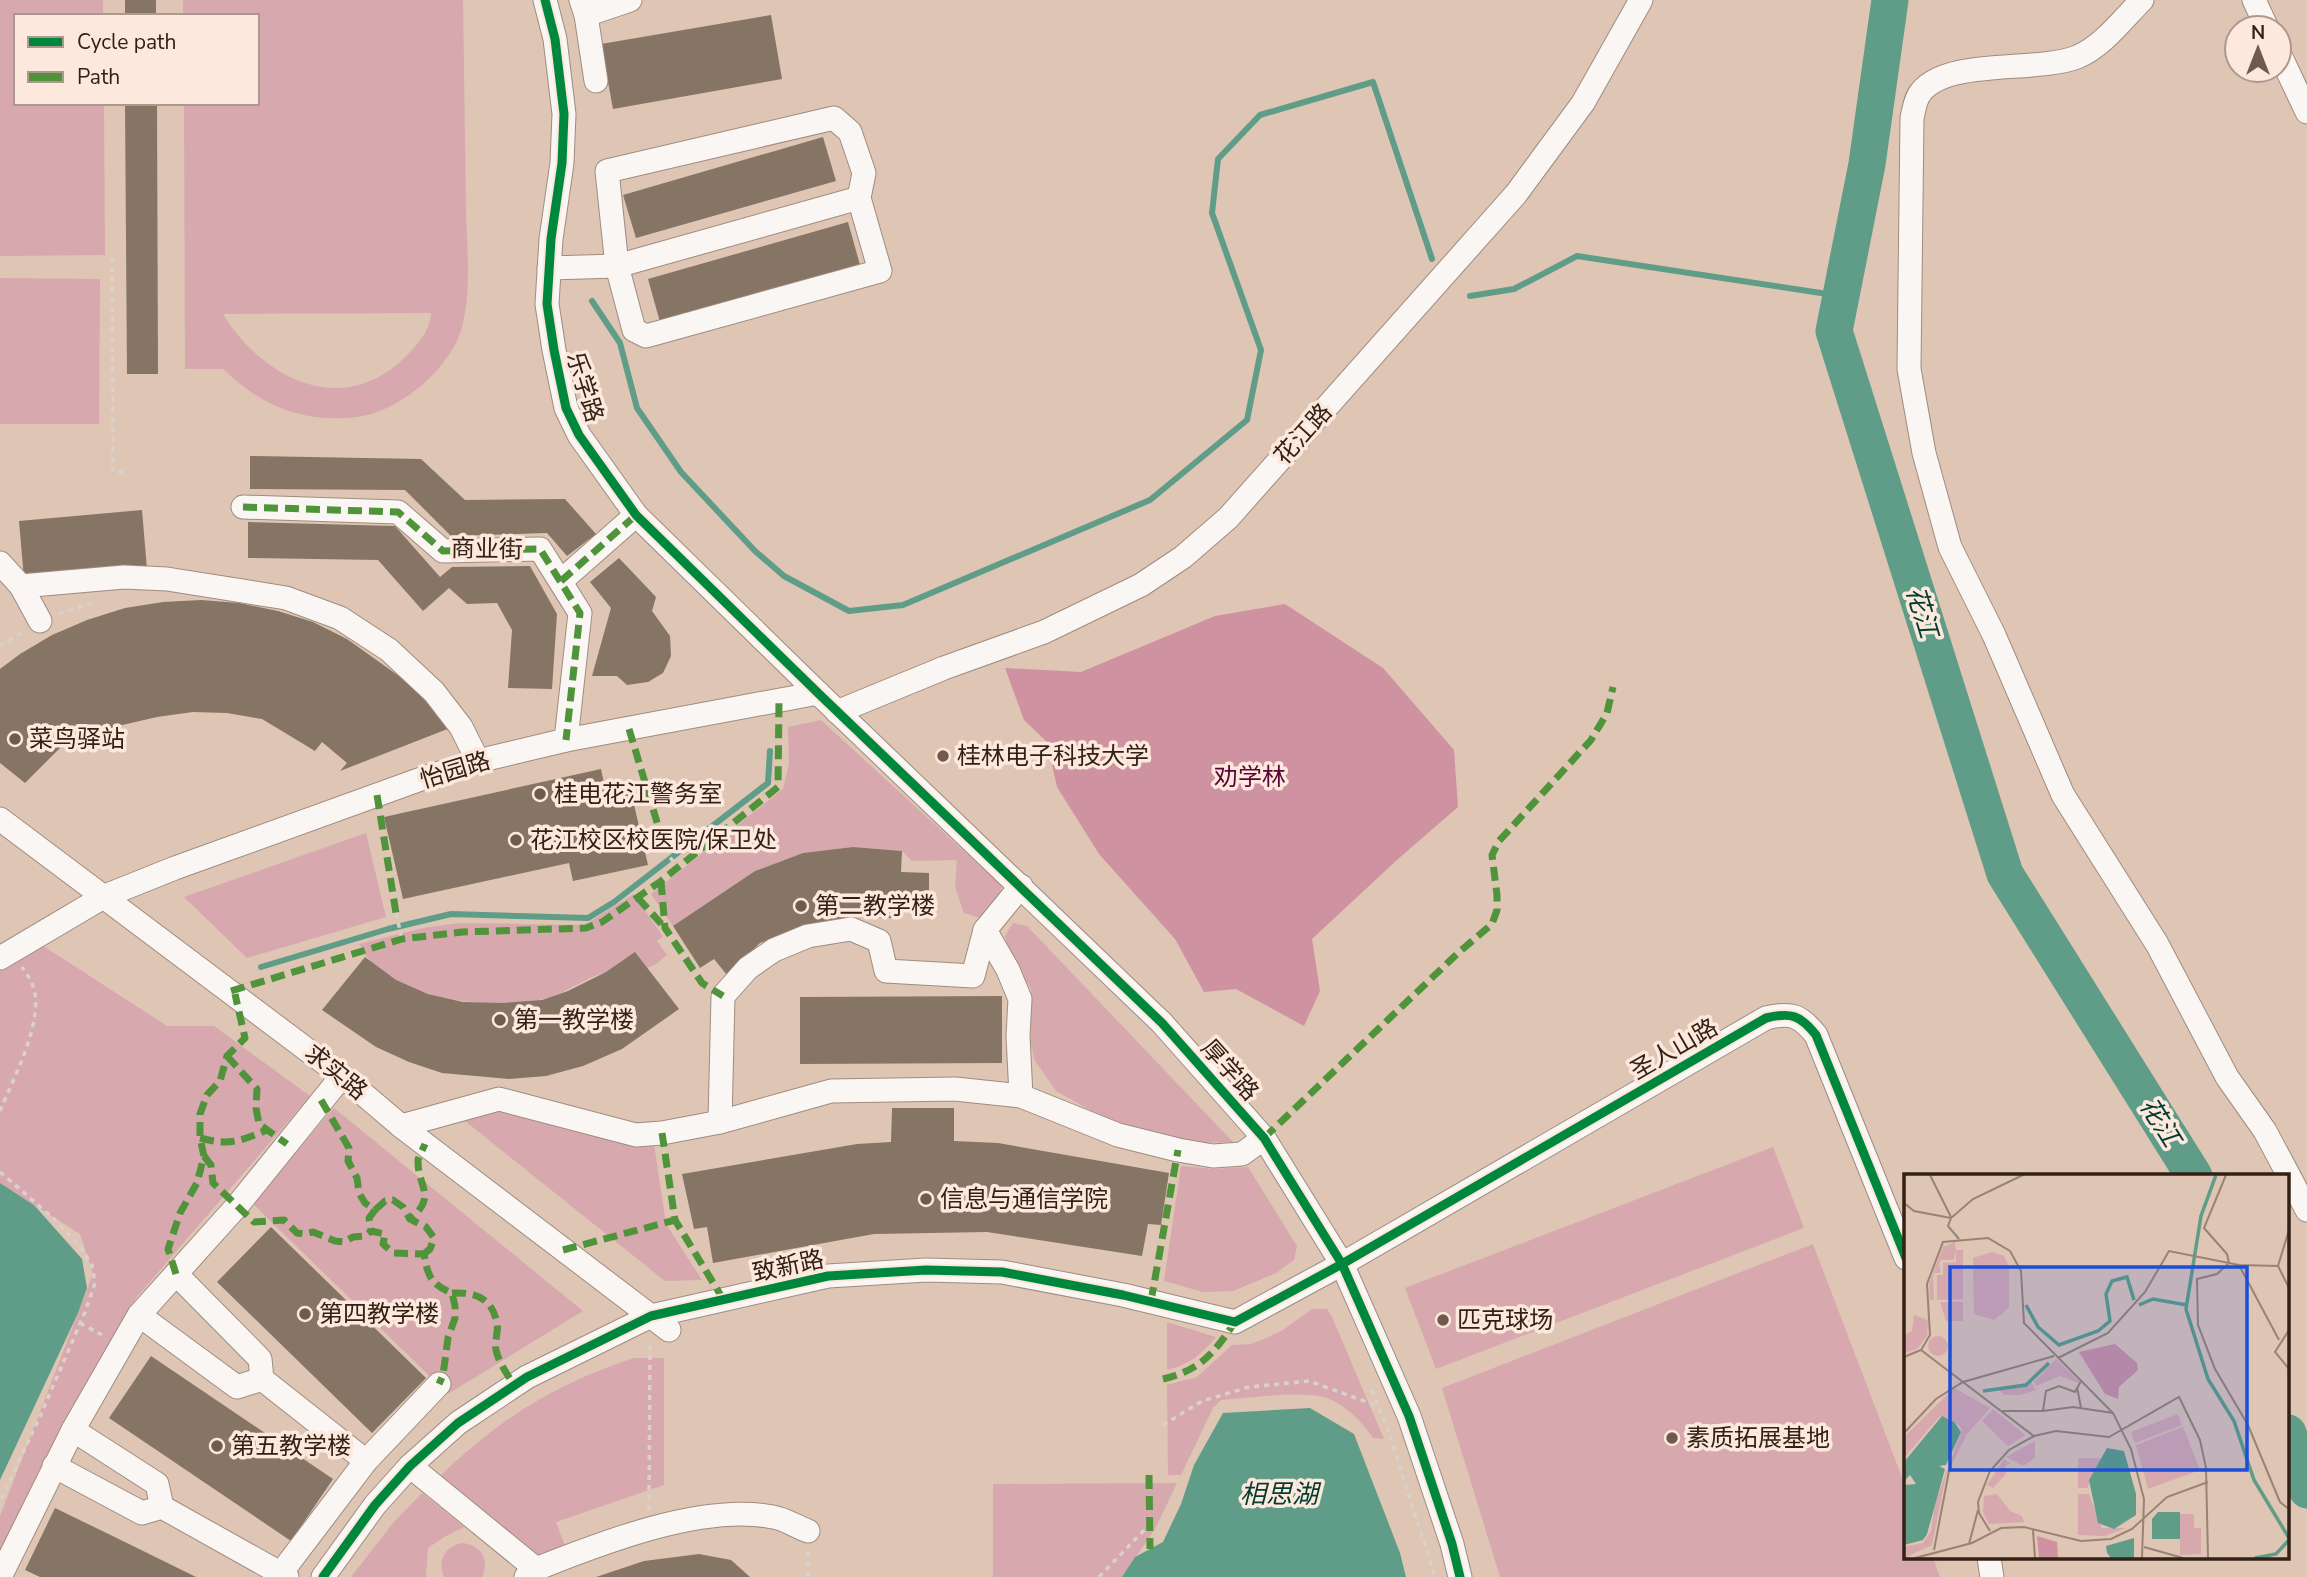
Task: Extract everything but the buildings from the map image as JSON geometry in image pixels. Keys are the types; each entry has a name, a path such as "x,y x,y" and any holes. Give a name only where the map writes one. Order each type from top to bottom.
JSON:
{"street":[{"name":"乐学路","path":"545,0 555,39 565,114 562,163 551,239 547,304 566,408 595,460 636,515 818,693"},
{"path":"596,81 584,7 631,0"},
{"name":"花江路","path":"838,712 944,668 1044,632 1141,585 1183,557 1228,518 1516,194 1583,103 1641,0"},
{"path":"2142,0 2093,47 2076,57 1950,75 1931,82 1919,95 1912,118 1909,369 1924,453 1950,547 1994,635 2063,795 2157,944 2227,1077 2265,1131 2288,1174"},
{"path":"2293,82 2307,112"},
{"path":"834,118 850,132 864,173 859,198 880,271 646,336 634,330 617,266 607,172 834,118"},
{"path":"549,268 617,266 859,198"},
{"name":"商业街","path":"243,507 398,512 443,551 540,549 580,613 566,740"},
{"path":"561,581 636,515"},
{"path":"0,563 21,586 40,621"},
{"path":"21,586 124,577 167,579 286,598 340,618 389,650 434,692 461,727 478,761"},
{"name":"厚学路","path":"818,693 1162,1023 1264,1138 1342,1264 1409,1416 1461,1577"},
{"name":"怡园路","path":"5,955 105,896 313,818 478,761 566,740 818,693"},
{"name":"求实路","path":"0,819 342,1076 401,1126 660,1323"},
{"path":"720,1122 723,996 748,968 774,950 808,936 851,929 879,942 886,971 973,976 985,930 1021,886"},
{"path":"985,930 1008,970 1020,999 1018,1036 1021,1096"},
{"name":"圣人山路","path":"1342,1264 1766,1018 1782,1014 1794,1016 1807,1023 1816,1035 1904,1253"},
{"path":"0,1577 73,1430 139,1315 237,1206 342,1076"},
{"path":"401,1126 499,1100 635,1135 662,1133 720,1122 831,1091 955,1089 1021,1096 1118,1135 1213,1156 1242,1154 1264,1138"},
{"path":"2290,1178 2307,1210"},
{"name":"致新路","path":"323,1577 375,1506 410,1466 458,1423 514,1385 660,1323 828,1276 926,1270 1002,1272 1124,1294 1235,1322 1342,1264"},
{"path":"176,1274 260,1359 262,1379 366,1461"},
{"path":"139,1315 237,1387 262,1379"},
{"path":"54,1466 142,1513 162,1507 282,1576 366,1461 439,1384"},
{"path":"73,1430 158,1484 162,1507"},
{"path":"410,1466 531,1573 625,1536 691,1520 736,1514 774,1517 808,1531"},
{"path":"347,1485 375,1506"}],"path":[{"path":"112,257 113,472 126,472"},
{"path":"0,646 40,621"},
{"path":"665,849 677,868"},
{"path":"396,913 402,939"},
{"path":"0,1111 29,1039 35,1001 33,984 5,955"},
{"path":"0,1172 52,1217 79,1246 92,1265 94,1283 38,1421 0,1501"},
{"path":"80,1323 121,1345"},
{"path":"648,1530 660,1323"},
{"path":"1163,1425 1202,1401 1249,1387 1309,1381 1378,1406"},
{"path":"1370,1383 1435,1577"},
{"path":"1099,1577 1150,1524"},
{"path":"808,1531 808,1577"}],"shaded area":[{"path":"0,0 103,0 103,14 14,14 14,105 104,105 105,255 0,256"},
{"path":"183,0 463,0 467,296 463,323 449,355 423,384 407,396 374,413 357,417 318,417 284,410 253,393 223,369 185,369 184,105 259,105 259,14 183,14","holes":["431,313 425,332 404,358 380,376 355,386 330,388 305,383 281,372 239,337 223,314"]},
{"path":"0,278 100,279 99,424 0,424"},
{"path":"821,720 1002,886 995,906 980,918 964,913 955,887 957,860 912,861 902,851 853,847 803,853 755,871 673,926 651,894 783,789 789,764 788,727"},
{"path":"366,833 386,917 247,958 184,897"},
{"path":"634,894 663,937 657,941 667,955 645,969 599,974 560,993 521,1003 468,1002 414,989 391,977 372,962 359,944 423,928 459,923 584,925"},
{"path":"1013,923 1027,926 1233,1142 1193,1143 1142,1132 1097,1114 1056,1091 1035,1061 1031,1044 1031,989 1008,951 1005,936"},
{"path":"34,940 167,1026 214,1026 310,1096 136,1298 0,1564 0,1516 93,1274 80,1234 0,1183 0,968"},
{"path":"334,1108 583,1311 448,1394 252,1203"},
{"path":"500,1108 654,1144 666,1224 702,1280 665,1281 465,1121"},
{"path":"1773,1147 1804,1228 1436,1369 1405,1288"},
{"path":"1181,1166 1213,1169 1248,1167 1297,1246 1294,1260 1276,1273 1233,1291 1203,1292 1164,1281"},
{"name":"素质拓展基地","path":"1813,1244 1904,1483 1904,1560 1934,1560 1940,1577 1500,1577 1442,1388"},
{"path":"1312,1309 1327,1309 1332,1317 1384,1439 1373,1438 1353,1415 1327,1398 1290,1395 1221,1400 1213,1408 1181,1475 1168,1475 1167,1385 1197,1377 1232,1345 1251,1344 1266,1338 1283,1330"},
{"path":"1167,1322 1216,1337 1195,1358 1167,1370"},
{"path":"634,1358 664,1358 664,1485 556,1522 565,1546 534,1557 436,1480 482,1439 528,1407 577,1380"},
{"path":"1177,1483 1155,1529 1122,1577 993,1577 993,1484"},
{"path":"422,1493 464,1527 428,1548 426,1577 351,1577 393,1523"},
{"path":"462,1543 469,1544 482,1554 485,1564 482,1577 444,1577 441,1565 444,1555 451,1547"}],"green space":[{"name":"劝学林","path":"1285,604 1383,668 1454,750 1458,807 1312,939 1320,991 1304,1026 1236,989 1204,992 1175,939 1099,854 1057,787 1047,742 1024,720 1005,668 1081,672 1215,616"}],"water":[{"path":"0,1183 34,1205 82,1259 87,1288 78,1313 0,1480"},
{"name":"相思湖","path":"1310,1408 1354,1434 1400,1553 1406,1577 1122,1577 1135,1557 1163,1542 1181,1504 1194,1465 1223,1413"}],"waterway":[{"name":"花江","path":"1890,0 1867,164 1834,331 2005,874 2193,1174"},
{"path":"592,301 620,343 637,408 681,472 755,551 784,576 849,611 903,605 1150,500 1247,420 1261,350 1212,213 1218,159 1260,115 1373,82 1432,259"},
{"path":"1470,296 1514,289 1577,256 1841,296"},
{"path":"261,967 388,929 451,914 588,918 614,902 768,783 770,751"},
{"name":"花江","path":"2290,1439 2307,1490"}],"marked path":[{"path":"243,507 398,512 443,551 540,549 580,613 566,740"},
{"path":"561,581 636,515"},
{"path":"1264,1138 1458,953 1492,924 1497,910 1492,855 1499,841 1591,740 1607,713 1613,687"},
{"path":"231,991 402,939 462,932 586,928 602,922 661,881 778,787 779,700"},
{"path":"629,729 665,849"},
{"path":"377,795 396,913"},
{"path":"661,881 665,928 702,983 723,996"},
{"path":"638,898 665,928"},
{"path":"176,1274 168,1249 180,1213 197,1183 204,1156 200,1138 200,1114 207,1095 220,1081 227,1056 245,1038 235,994"},
{"path":"227,1056 257,1089 259,1124 287,1144"},
{"path":"321,1100 349,1148 348,1161 357,1178 359,1193 365,1203 375,1210 369,1218 371,1231 385,1234 383,1244 393,1253 424,1254 431,1278 452,1293 455,1318 439,1384"},
{"path":"200,1138 220,1142 235,1141 267,1130"},
{"path":"662,1133 675,1220 723,1299"},
{"path":"424,1254 430,1249 434,1238 426,1227 410,1219 423,1204 425,1197 418,1160 425,1144"},
{"path":"1151,1301 1178,1150"},
{"path":"204,1156 211,1165 213,1183 254,1222 284,1220 297,1233 313,1232 344,1242 353,1237 365,1236 371,1231"},
{"path":"375,1210 385,1201 393,1200 403,1207 410,1219"},
{"path":"563,1250 675,1220"},
{"path":"452,1293 475,1295 491,1307 497,1326 497,1355 514,1385"},
{"path":"1163,1379 1187,1371 1205,1359 1235,1322"},
{"path":"1149,1475 1150,1549"}],"cycle path":[{"path":"545,0 555,39 564,114 562,163 551,239 547,304 566,408 579,435 636,515 1162,1023 1264,1138 1342,1264 1409,1416 1452,1544 1460,1577"},
{"path":"323,1577 375,1505 410,1466 458,1423 527,1377 651,1316 828,1276 926,1270 1002,1272 1123,1295 1235,1322 1342,1264 1766,1018 1775,1016 1789,1015 1800,1019 1816,1035 1904,1253"}],"place":[{"name":"菜鸟驿站","path":"15,739"},
{"name":"桂林电子科技大学","path":"943,756"},
{"name":"桂电花江警务室","path":"540,794"},
{"name":"花江校区校医院/保卫处","path":"516,840"},
{"name":"第二教学楼","path":"801,906"},
{"name":"第一教学楼","path":"500,1020"},
{"name":"信息与通信学院","path":"926,1199"},
{"name":"第四教学楼","path":"305,1314"},
{"name":"匹克球场","path":"1443,1320"},
{"name":"素质拓展基地","path":"1672,1438"},
{"name":"第五教学楼","path":"217,1446"}]}
